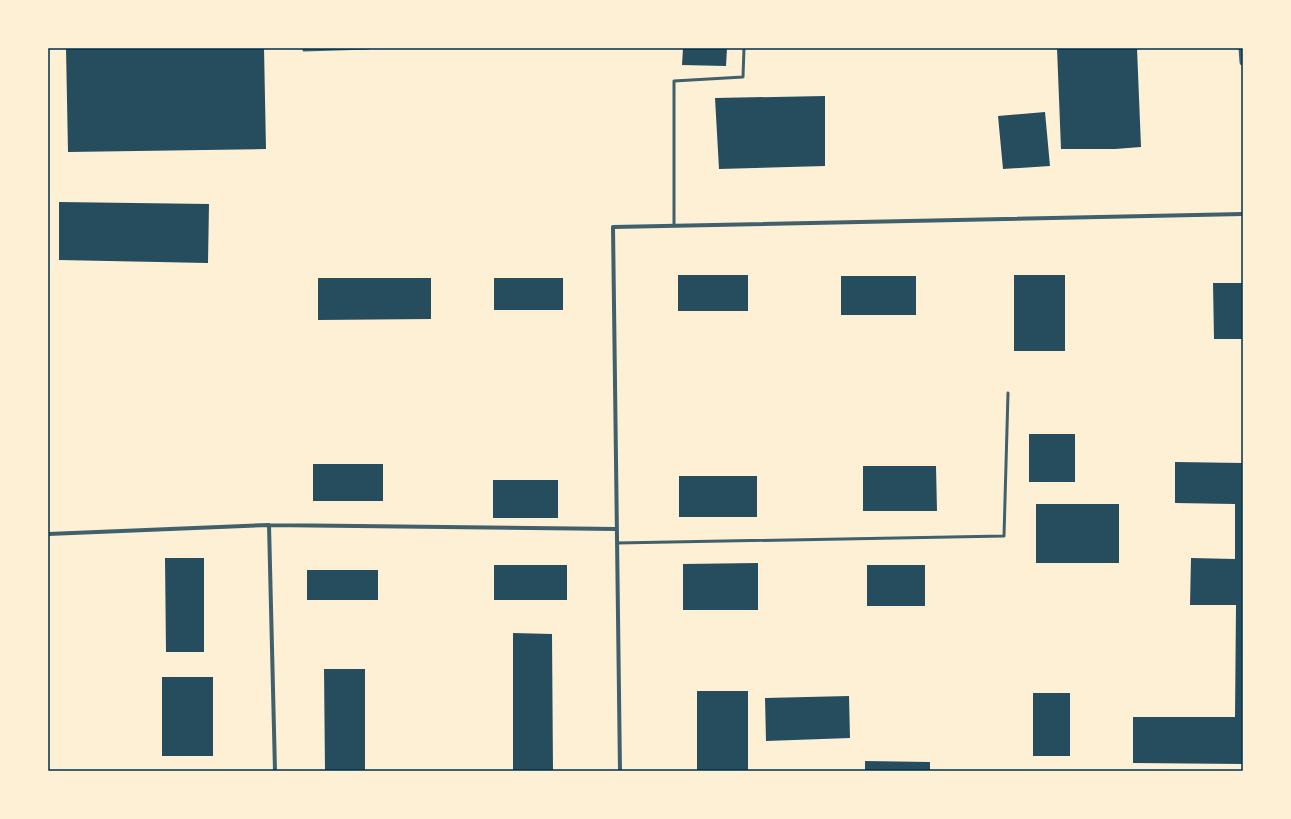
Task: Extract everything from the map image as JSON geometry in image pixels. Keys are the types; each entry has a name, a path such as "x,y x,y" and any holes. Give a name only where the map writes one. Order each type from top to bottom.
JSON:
{"street":[{"path":"1242,48 1243,62"},
{"path":"620,771 613,227 1243,214"},
{"path":"48,534 269,525 617,529"},
{"path":"269,525 275,771"}],"lane":[{"path":"304,48 304,50 369,48"},
{"path":"674,225 674,80 743,77 744,48"},
{"path":"617,543 1004,536 1008,393"}],"building":[{"path":"66,48 264,48 266,149 68,152"},
{"path":"683,48 727,48 726,66 682,65"},
{"path":"1057,48 1137,48 1141,147 1115,149 1061,149"},
{"path":"825,96 825,166 719,169 715,98"},
{"path":"1045,112 1050,166 1003,169 998,116"},
{"path":"59,202 209,204 208,263 59,260"},
{"path":"678,275 748,275 748,311 678,311"},
{"path":"1014,275 1065,275 1065,351 1014,351"},
{"path":"841,276 916,276 916,315 841,315"},
{"path":"318,278 431,278 431,319 318,320"},
{"path":"494,278 563,278 563,310 494,310"},
{"path":"1213,283 1243,283 1243,339 1214,339"},
{"path":"1029,434 1075,434 1075,482 1029,482"},
{"path":"1175,462 1243,463 1243,764 1133,763 1133,717 1235,717 1236,605 1190,605 1191,558 1235,559 1235,504 1175,503"},
{"path":"313,464 383,464 383,501 313,501"},
{"path":"863,466 936,466 937,511 863,511"},
{"path":"679,476 757,476 757,517 679,517"},
{"path":"493,480 558,480 558,518 493,518"},
{"path":"1036,504 1119,504 1119,563 1036,563"},
{"path":"165,558 204,558 204,652 166,652"},
{"path":"758,563 758,610 683,610 683,564"},
{"path":"494,565 567,565 567,600 494,600"},
{"path":"867,565 925,565 925,606 867,606"},
{"path":"307,570 378,570 378,600 307,600"},
{"path":"513,633 552,634 553,771 513,771"},
{"path":"324,669 365,669 365,771 325,771"},
{"path":"162,677 213,677 213,756 162,756"},
{"path":"697,691 748,691 748,771 697,771"},
{"path":"1033,693 1070,693 1070,756 1033,756"},
{"path":"849,696 850,738 766,741 765,698"},
{"path":"865,761 930,762 930,771 865,771"}]}
